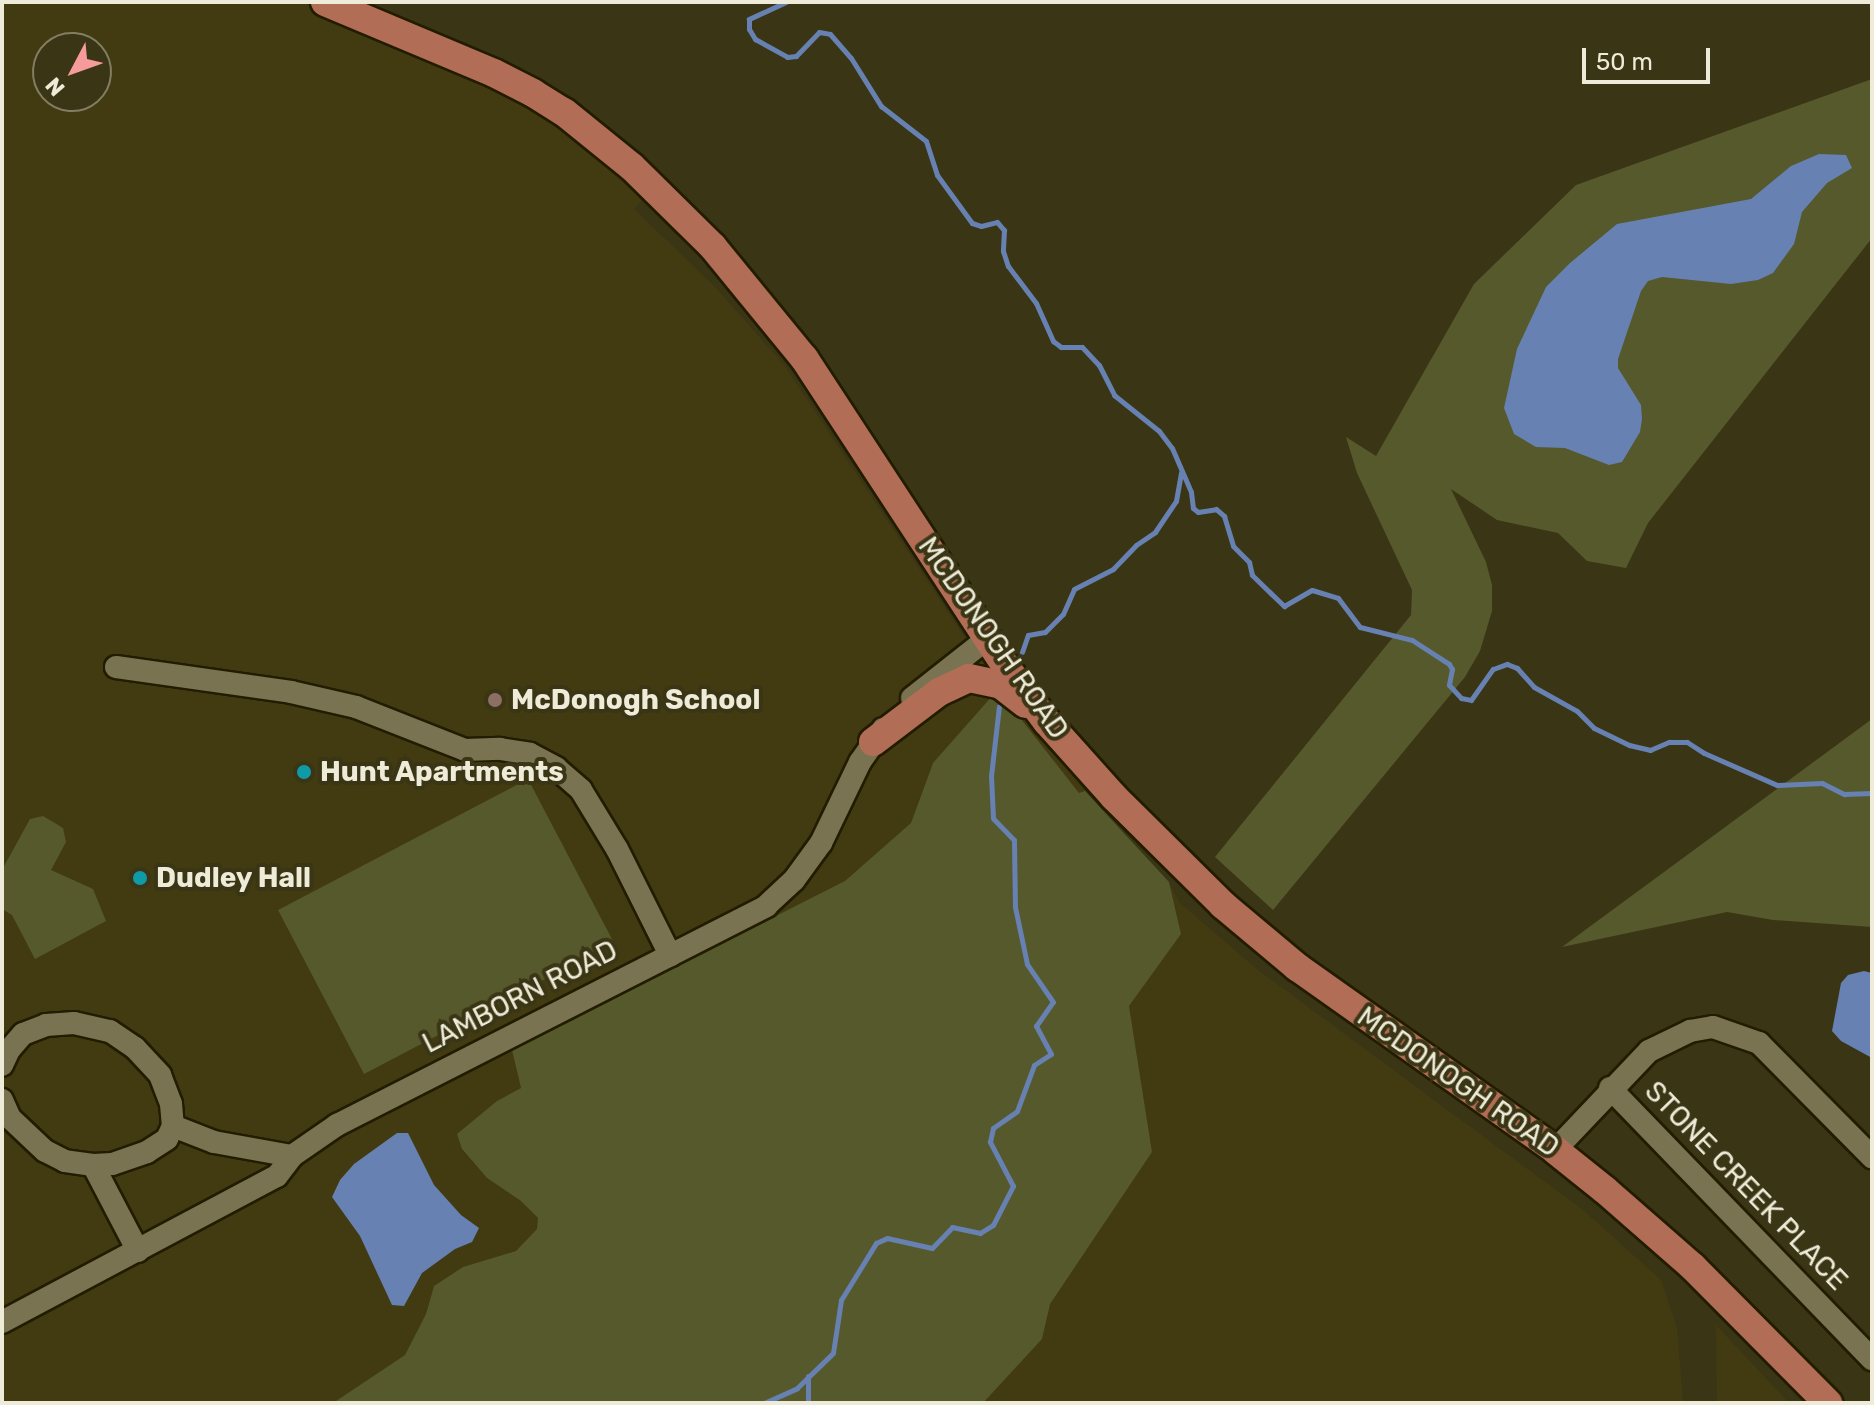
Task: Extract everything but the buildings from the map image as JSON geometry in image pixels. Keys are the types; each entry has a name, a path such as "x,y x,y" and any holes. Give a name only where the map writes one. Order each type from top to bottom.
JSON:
{"main road":[{"name":"MCDONOGH ROAD","path":"325,2 494,73 533,93 593,134 674,206 713,247 804,358 987,639 1047,722 1170,853 1251,929 1361,1015 1555,1150 1693,1267 1828,1403"},
{"path":"873,742 939,692 969,678 1001,685 1047,722"}],"street":[{"name":"LAMBORN ROAD","path":"2,1322 277,1176 292,1156 337,1125 766,906 794,880 821,843 873,742 912,698 987,639"},
{"path":"116,667 291,692 356,707 437,742 465,750 500,749 530,754 556,768 581,790 617,849 670,955"},
{"path":"2,1065 9,1050 23,1034 46,1025 74,1023 99,1027 135,1048 160,1075 171,1104 173,1126 167,1139 147,1152 112,1164 65,1161 45,1151 10,1118 2,1100"},
{"path":"1555,1150 1610,1088 1649,1051 1668,1039 1713,1027 1735,1032 1759,1043 1872,1157"},
{"name":"STONE CREEK PLACE","path":"1610,1088 1872,1359"},
{"path":"173,1126 214,1142 292,1156"},
{"path":"93,1165 138,1251"}],"shaded area":[{"name":"McDonogh School","path":"2,2 301,2 486,79 554,117 647,194 634,209 716,288 784,365 965,638 970,636 1019,707 1085,791 1079,794 933,763 911,823 845,882 512,1049 521,1088 497,1101 462,1150 487,1178 521,1201 538,1218 537,1229 516,1251 463,1267 434,1286 426,1314 405,1355 333,1403 2,1403"},
{"path":"1169,882 1179,902 1258,970 1583,1210 1661,1280 1677,1328 1683,1403 983,1403 1042,1339 1049,1304 1152,1152 1129,1006 1181,934"},
{"path":"1716,1325 1789,1403 1717,1403"}],"green space":[{"path":"1872,79 1872,238 1648,523 1626,568 1587,561 1558,533 1497,520 1451,489 1486,562 1492,585 1492,611 1480,651 1465,677 1273,910 1215,857 1411,615 1412,590 1357,473 1346,437 1376,456 1474,284 1576,185"},
{"path":"994,694 1017,714 1079,793 1085,791 1169,882 1181,934 1129,1006 1152,1152 1050,1304 1042,1339 983,1403 333,1403 405,1355 426,1314 434,1286 463,1267 516,1251 537,1229 538,1218 521,1201 487,1178 462,1149 457,1134 497,1101 521,1088 512,1050 845,881 911,823 933,763"},
{"path":"1872,719 1872,927 1773,920 1727,912 1562,947"},
{"path":"528,779 614,943 364,1074 278,910"},
{"path":"43,816 63,828 66,842 51,870 93,889 106,921 35,959 12,915 2,909 2,870 30,819"}],"water":[{"path":"1819,154 1846,155 1852,168 1827,183 1802,212 1794,244 1773,273 1758,280 1731,284 1662,277 1648,281 1641,291 1618,359 1618,368 1641,405 1642,419 1640,432 1622,462 1609,465 1565,448 1536,447 1514,434 1504,408 1517,349 1546,287 1570,263 1617,224 1751,199 1791,166"},
{"path":"1864,971 1872,973 1872,1058 1841,1041 1832,1031 1841,983 1848,975"},
{"path":"397,1133 408,1133 434,1185 461,1215 479,1228 472,1242 455,1249 422,1273 404,1306 392,1305 360,1236 332,1197 340,1180 354,1164"}],"waterway":[{"path":"786,2 749,19 749,29 755,39 787,57 796,56 819,32 830,34 851,58 881,106 926,141 937,175 972,223 981,226 997,222 1004,230 1003,251 1008,266 1036,303 1053,341 1061,347 1082,347 1099,365 1114,395 1159,431 1172,448 1191,492 1193,508 1198,512 1216,509 1224,516 1233,546 1249,562 1252,575 1284,606 1312,590 1338,598 1360,627 1412,640 1449,664 1452,669 1449,685 1461,698 1471,700 1493,669 1507,664 1517,668 1534,687 1577,711 1594,728 1629,745 1650,750 1669,742 1687,742 1704,753 1777,785 1822,783 1844,794 1872,793"},
{"path":"1022,652 1028,635 1045,632 1063,614 1074,589 1113,569 1136,545 1155,532 1176,501 1181,472"},
{"path":"764,1403 797,1388 833,1353 841,1300 876,1243 887,1238 932,1248 952,1227 980,1233 993,1225 1013,1186 990,1142 993,1128 1017,1111 1034,1065 1051,1054 1036,1026 1053,1002 1027,964 1015,907 1014,840 993,818 991,776 999,706"},
{"path":"808,1376 808,1403"}],"place":[{"name":"McDonogh School","path":"495,700"},
{"name":"Hunt Apartments","path":"304,772"},
{"name":"Dudley Hall","path":"140,878"}]}
